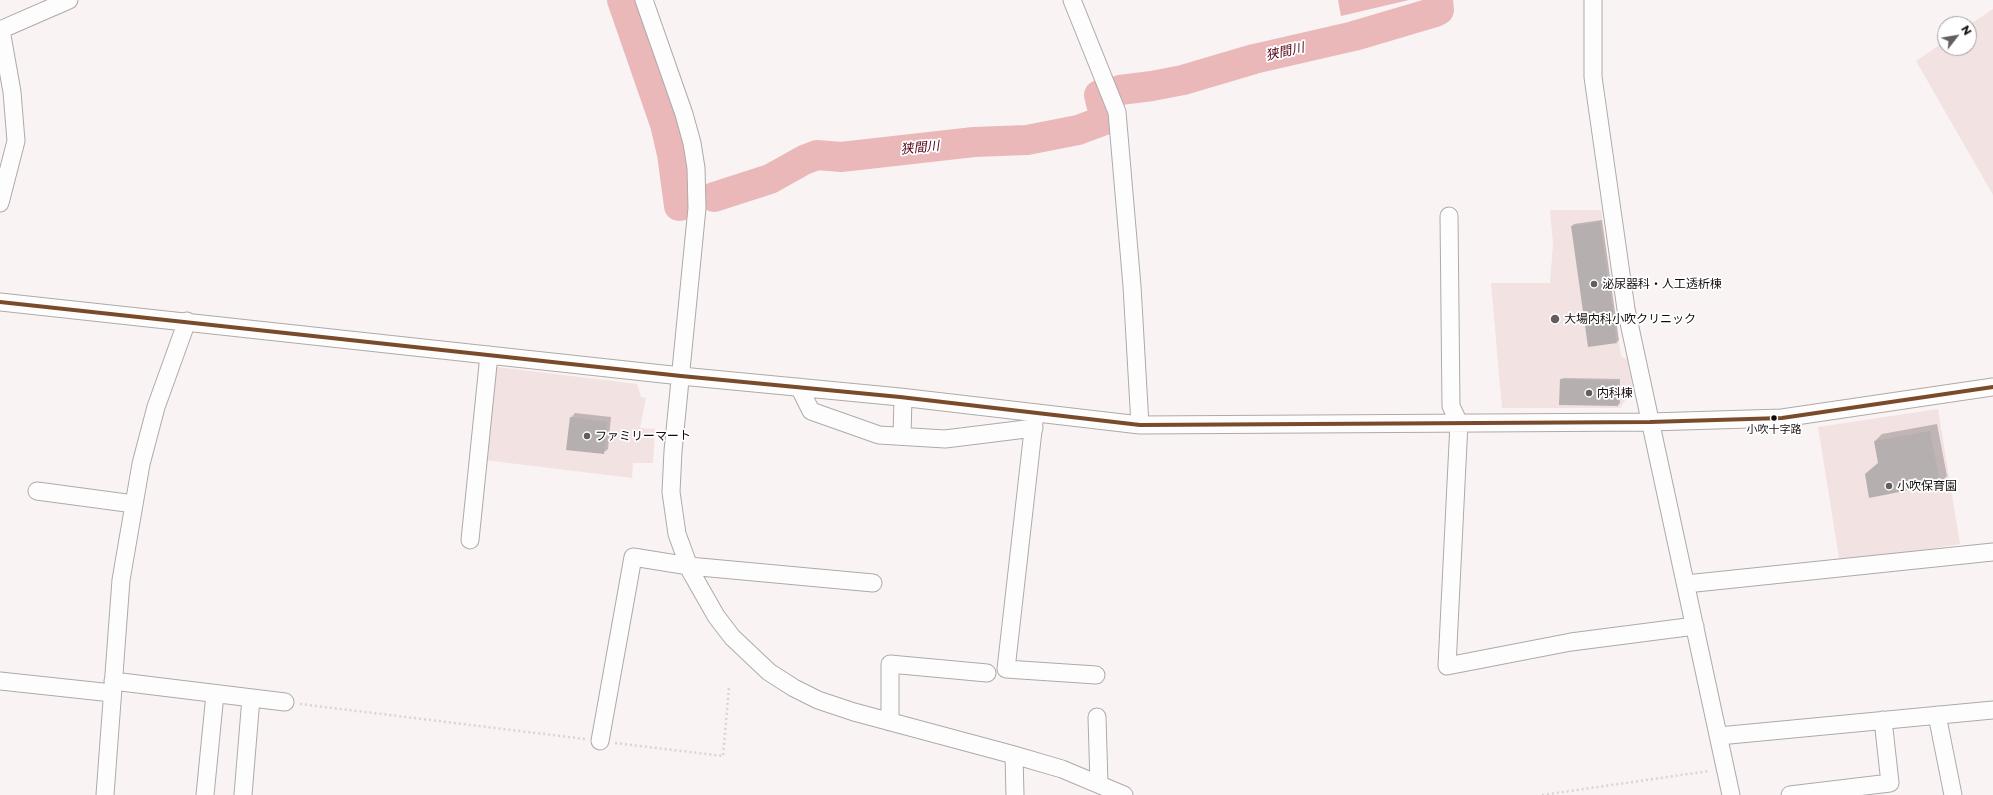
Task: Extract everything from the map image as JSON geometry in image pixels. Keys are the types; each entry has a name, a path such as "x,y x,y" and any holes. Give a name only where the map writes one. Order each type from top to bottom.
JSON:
{"street":[{"path":"0,203 16,141 12,92 2,52 0,30 69,0"},
{"path":"644,0 684,114 692,143 696,168 697,208 673,451 671,492 677,534 689,566 716,616 732,637 769,672 794,688 818,700 890,722 1062,769 1124,795"},
{"path":"1072,0 1117,112 1132,294 1140,425"},
{"path":"1593,0 1593,76 1626,309 1731,795"},
{"path":"1449,216 1451,406 1459,422 1447,666 1571,642 1695,626"},
{"path":"0,302 187,321 681,376 903,398 1035,420 1140,425 1650,422 1782,418 1993,387"},
{"path":"105,795 121,580 134,504 141,464 156,407 187,321"},
{"path":"470,540 490,355"},
{"path":"799,387 811,412 879,435 945,439 1035,420"},
{"path":"902,436 903,398"},
{"path":"1035,420 1006,669 1096,675"},
{"path":"37,491 134,504"},
{"path":"1686,584 1993,552"},
{"path":"600,741 633,557 689,566 873,583"},
{"path":"890,722 890,664 987,673"},
{"path":"0,681 215,694 285,702"},
{"path":"205,795 215,694"},
{"path":"243,795 251,698"},
{"path":"1719,736 1993,710"},
{"path":"1937,715 1953,795"},
{"path":"1097,717 1099,784"},
{"path":"1790,795 1890,783 1883,720"},
{"path":"1014,755 1015,795"}],"path":[{"path":"285,702 722,756 729,687"},
{"path":"1542,795 1725,768"}],"shaded area":[{"path":"1338,0 1409,0 1341,16"},
{"path":"1993,9 1993,195 1916,61 1937,47 1937,56 1977,56 1977,20"},
{"name":"大場内科小吹クリニック","path":"1550,210 1601,210 1621,356 1627,359 1633,389 1620,408 1502,408 1491,283 1550,283 1553,244"},
{"path":"497,367 637,384 641,397 646,398 640,428 655,429 653,463 633,463 632,478 484,460"},
{"name":"小吹保育園","path":"1938,409 1960,544 1840,564 1818,427"}],"building":[{"name":"泌尿器科・人工透析棟","path":"1600,222 1617,343 1588,347 1571,226"},
{"name":"内科棟","path":"1560,379 1619,381 1618,406 1559,405"},
{"name":"ファミリーマート","path":"570,417 607,422 604,454 566,450"},
{"path":"1930,431 1940,484 1869,498 1865,474 1878,463 1874,441"}],"waterway":[{"name":"狭間川","path":"622,0 665,124 672,154 679,206 686,204"},
{"name":"狭間川","path":"1120,90 1183,80 1254,59 1354,36 1435,12 1439,10 1438,0"},
{"name":"狭間川","path":"714,197 770,179 804,160 817,155 841,157 974,142 1027,140 1078,130 1105,120 1099,95 1102,95"}],"transit line":[{"path":"0,302 681,376 900,397 1140,425 1650,422 1782,418 1993,387"}],"place":[{"name":"泌尿器科・人工透析棟","path":"1594,284"},
{"name":"大場内科小吹クリニック","path":"1555,319"},
{"name":"内科棟","path":"1589,393"},
{"name":"小吹十字路","path":"1774,418"},
{"name":"ファミリーマート","path":"587,436"},
{"name":"小吹保育園","path":"1889,486"}]}
